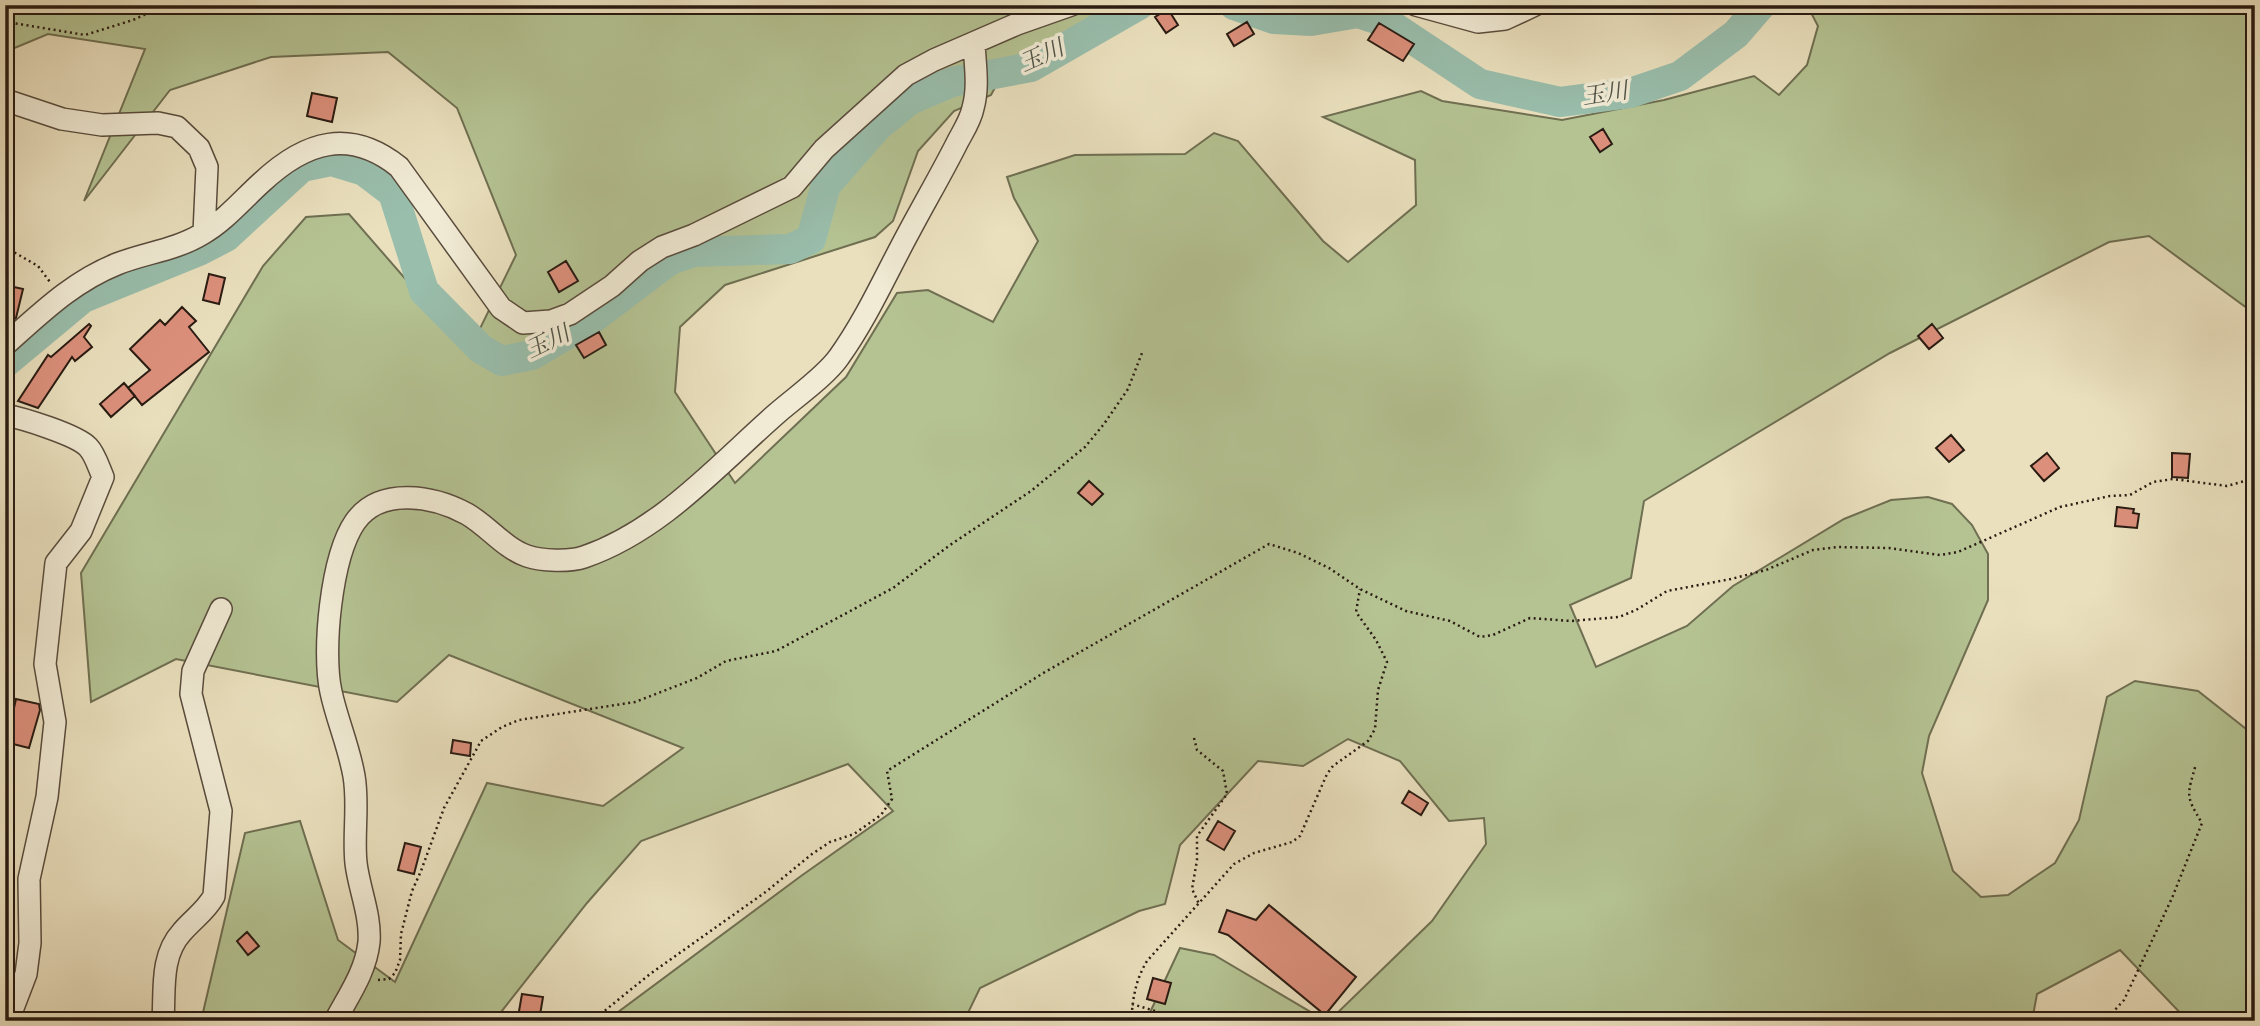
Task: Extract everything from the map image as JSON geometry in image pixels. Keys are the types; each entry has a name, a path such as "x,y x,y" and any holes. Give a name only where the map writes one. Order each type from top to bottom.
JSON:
{"street":[{"path":"5,345 60,295 116,264 189,242 204,233 279,167 303,152 328,144 355,144 386,157 399,167 501,308 523,323 551,321 590,301 662,247 694,235 792,187 824,149 906,75 934,60 974,52 1017,24 1071,5"},
{"path":"1416,5 1478,22 1505,19 1535,5"},
{"path":"335,1021 361,975 369,943 369,925 356,866 355,781 331,693 327,668 327,645 337,572 344,545 354,523 382,502 397,498 424,499 468,514 513,549 528,557 557,559 581,558 642,530 674,505 837,360 946,166 973,112 977,91 974,52"},
{"path":"5,100 62,119 102,125 158,123 177,127 199,148 206,167 204,233"},
{"path":"5,415 19,417 79,441 90,448 103,477 81,531 56,563 45,664 55,722 47,797 29,879 29,953 26,974 8,1021"},
{"path":"163,1021 166,959 171,946 208,908 214,895 220,811 191,694 193,671 221,609"}],"path":[{"path":"5,23 85,35 133,20 166,5"},
{"path":"5,247 38,266 60,295"},
{"path":"361,975 382,980 389,979 395,973 400,960 405,913 412,891 444,808 481,741 519,720 635,702 697,678 726,661 776,651 893,588 950,545 1031,491 1085,447 1104,425 1128,389 1142,352"},
{"path":"592,1021 650,974 767,891 812,854 830,842 854,834 881,815 892,799 887,771 1045,672 1269,544 1298,553 1346,578 1360,589 1406,611 1450,621 1480,637 1493,635 1530,618 1571,621 1619,617 1667,591 1766,570 1813,550 1838,547 1889,548 1940,555 1958,552 2060,507 2110,496 2130,495 2153,482 2173,479 2227,486 2255,478"},
{"path":"1131,1021 1137,978 1147,961 1234,864 1254,853 1293,842 1300,836 1327,774 1333,766 1368,741 1376,729 1378,690 1387,662 1376,640 1356,612 1360,589"},
{"path":"1194,738 1197,750 1223,771 1227,794 1197,836 1197,860 1192,889 1199,904"},
{"path":"2097,1021 2113,1012 2124,1000 2191,855 2202,823 2188,800 2196,764"},
{"path":"1132,1004 1188,1021"}],"green space":[{"path":"5,5 1132,5 1009,62 991,95 954,111 918,151 893,221 875,237 725,285 680,327 675,392 735,483 846,377 897,293 928,290 993,322 1038,241 1014,198 1007,177 1075,155 1185,154 1214,133 1238,141 1323,241 1348,262 1416,205 1415,160 1323,117 1421,91 1442,101 1562,120 1664,100 1754,76 1779,95 1807,65 1818,26 1807,5 2255,5 2255,314 2149,236 2109,242 1890,353 1644,501 1631,578 1570,605 1596,667 1687,626 1733,586 1844,519 1891,500 1928,497 1952,504 1972,525 1988,554 1988,600 1929,736 1922,773 1953,871 1981,897 2008,895 2055,863 2079,820 2107,697 2135,681 2198,691 2255,736 2255,1021 2188,1021 2120,950 2037,994 2032,1021 1329,1021 1432,921 1486,844 1484,818 1449,821 1400,761 1348,739 1303,766 1258,761 1180,845 1165,904 1139,911 980,988 964,1021 606,1021 893,811 848,764 641,841 587,903 494,1021 201,1021 245,833 300,821 338,940 395,982 487,783 603,806 683,748 449,655 397,702 176,659 91,702 81,573 263,266 306,217 349,214 435,313 472,345 516,255 457,108 388,52 271,57 170,90 84,201 145,49 48,34 5,52"},
{"path":"1180,948 1214,955 1326,1021 1146,1021"}],"building":[{"path":"1168,9 1178,25 1166,33 1155,17"},
{"path":"1247,22 1254,34 1234,46 1227,34"},
{"path":"1379,23 1414,44 1403,61 1368,40"},
{"path":"312,93 337,98 332,122 307,116"},
{"path":"1603,129 1612,144 1600,152 1590,137"},
{"path":"566,261 578,281 559,292 548,272"},
{"path":"209,274 225,278 219,304 203,300"},
{"path":"5,285 23,289 16,318 5,327"},
{"path":"182,307 196,321 189,327 209,352 142,405 128,388 150,370 130,349 160,320 165,325"},
{"path":"89,324 91,326 84,337 92,347 75,361 72,357 38,408 18,401 48,355 51,357"},
{"path":"1932,324 1943,338 1929,349 1918,336"},
{"path":"599,332 606,345 584,358 576,345"},
{"path":"124,383 135,396 111,417 100,404"},
{"path":"1951,435 1964,450 1949,462 1936,448"},
{"path":"2047,453 2059,468 2044,481 2031,466"},
{"path":"2172,453 2190,454 2188,478 2172,477"},
{"path":"1089,481 1103,494 1092,505 1078,493"},
{"path":"2117,507 2134,509 2133,513 2139,514 2137,528 2115,526"},
{"path":"16,699 39,704 40,710 29,748 5,742 7,716 12,717"},
{"path":"453,740 471,743 470,756 451,753"},
{"path":"1409,791 1428,803 1421,815 1402,803"},
{"path":"1218,821 1235,831 1224,850 1207,840"},
{"path":"405,843 421,847 414,874 398,870"},
{"path":"1269,905 1356,977 1325,1015 1228,935 1219,932 1227,910 1256,920"},
{"path":"247,932 259,946 248,955 237,941"},
{"path":"1153,978 1171,983 1165,1004 1147,999"},
{"path":"522,994 543,997 539,1021 518,1017"}],"waterway":[{"name":"玉川","path":"5,363 83,298 201,250 226,237 302,167 331,161 364,171 393,193 424,291 481,349 502,361 532,355 588,322 670,260 694,252 790,249 811,239 826,185 877,127 910,100 952,82 1031,67 1139,5"},
{"name":"玉川","path":"1234,5 1274,19 1311,21 1358,13 1388,23 1480,84 1560,102 1630,93 1680,76 1736,34 1761,5"}]}
